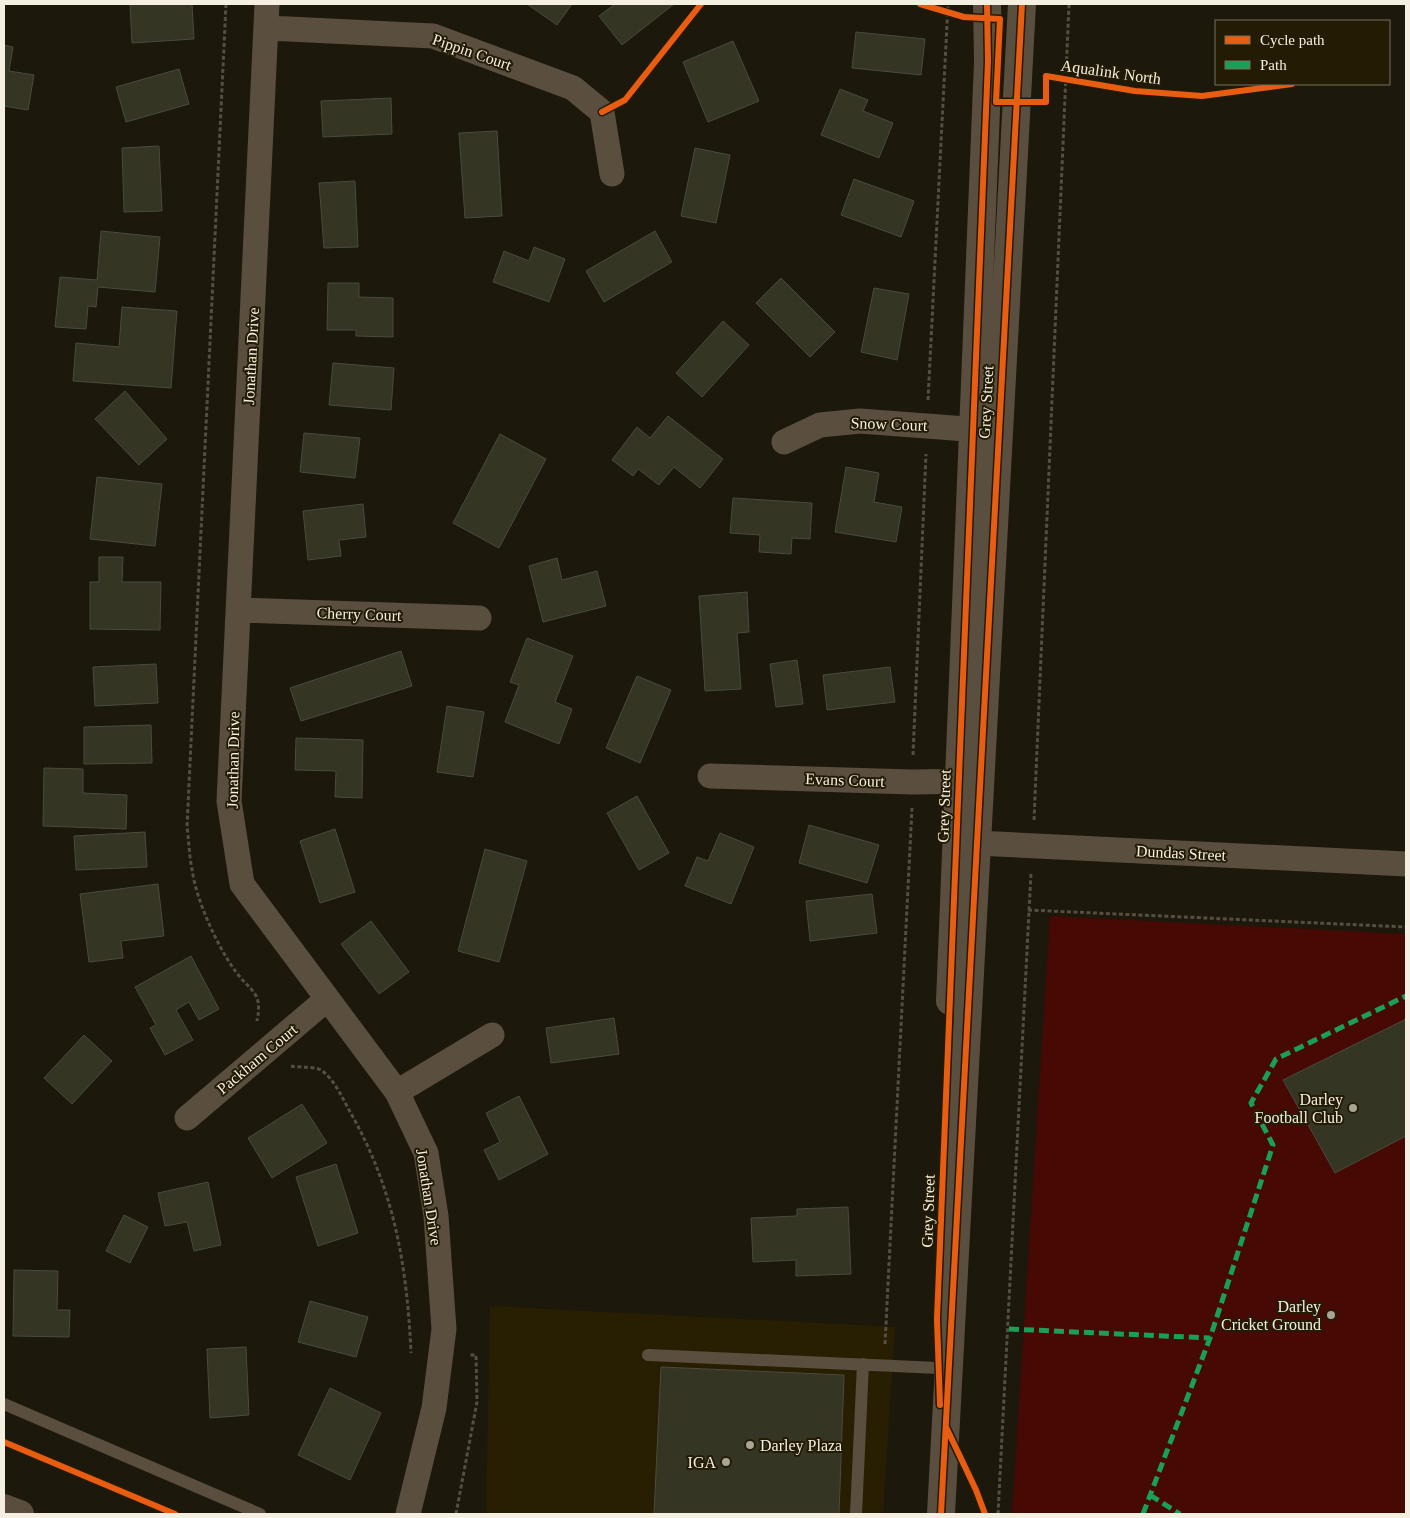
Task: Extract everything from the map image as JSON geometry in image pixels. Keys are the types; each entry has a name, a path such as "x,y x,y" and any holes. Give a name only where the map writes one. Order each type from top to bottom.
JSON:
{"main road":[{"path":"4,1508 20,1514"}],"street":[{"name":"Jonathan Drive","path":"267,4 268,28 229,801 242,884 398,1092 426,1153 436,1216 444,1329 434,1408 408,1514"},
{"name":"Grey Street","path":"985,430 1022,4"},
{"name":"Grey Street","path":"941,1514 944,1368 937,1319 967,843 985,430 988,61 986,11"},
{"name":"Pippin Court","path":"268,28 433,36 573,88 602,112 612,174"},
{"name":"Snow Court","path":"784,442 820,425 860,422 985,430"},
{"name":"Cherry Court","path":"239,610 479,618"},
{"name":"Evans Court","path":"710,776 912,782 970,780"},
{"name":"Dundas Street","path":"967,843 1406,864"},
{"name":"Packham Court","path":"187,1118 327,999"},
{"path":"398,1092 492,1035"}],"lane":[{"path":"648,1355 944,1368"},
{"path":"856,1514 863,1364"},
{"path":"4,1404 260,1514"}],"path":[{"path":"226,4 187,827 192,871 208,922 236,971 258,996 260,1006 257,1021 291,1066 320,1069 335,1086 364,1137 384,1188 402,1252 409,1308 411,1354 476,1355 478,1402 456,1514"},
{"path":"948,4 948,14"},
{"path":"998,1514 1009,1329 1032,847 1069,4"},
{"path":"939,10 948,14 986,11"},
{"path":"1028,910 1406,927"}],"shaded area":[{"path":"1050,916 1406,934 1406,1514 1012,1514"},
{"path":"490,1306 895,1327 883,1514 486,1514"}],"building":[{"path":"130,4 192,4 194,39 132,43"},
{"path":"527,4 572,4 557,25"},
{"path":"615,4 674,4 622,45 599,16"},
{"path":"856,32 925,39 921,75 852,68"},
{"path":"733,41 759,101 708,122 683,62"},
{"path":"4,45 13,47 9,71 34,75 28,110 4,106"},
{"path":"179,69 189,104 126,122 116,87"},
{"path":"840,89 868,100 863,111 893,123 879,158 821,135"},
{"path":"391,98 392,134 323,137 321,101"},
{"path":"497,131 502,216 465,218 459,133"},
{"path":"159,146 162,211 124,212 122,148"},
{"path":"695,148 730,155 716,223 681,216"},
{"path":"854,179 914,201 901,237 841,215"},
{"path":"355,181 358,247 324,248 319,183"},
{"path":"101,231 160,237 155,292 98,287 96,307 88,306 86,329 55,327 60,277 97,280"},
{"path":"655,231 672,262 604,302 586,271"},
{"path":"534,247 565,259 549,302 493,282 504,251 529,261"},
{"path":"781,278 835,332 810,357 756,303"},
{"path":"328,283 359,283 359,297 393,298 393,337 356,336 356,330 327,330"},
{"path":"874,288 909,294 897,360 861,352"},
{"path":"122,307 177,311 171,388 73,381 76,343 119,347"},
{"path":"723,321 749,345 702,397 676,373"},
{"path":"333,363 394,368 391,410 329,405"},
{"path":"125,391 167,439 139,465 95,419"},
{"path":"668,416 723,459 700,488 674,467 659,485 638,469 633,476 612,460 637,427 650,438"},
{"path":"304,433 360,438 355,478 300,472"},
{"path":"500,434 546,459 499,548 453,523"},
{"path":"846,467 879,473 874,502 902,507 896,542 835,532"},
{"path":"97,477 162,484 155,546 90,539"},
{"path":"733,498 812,503 810,539 792,538 791,554 759,552 760,535 730,533"},
{"path":"363,504 366,537 339,540 341,556 308,560 303,511"},
{"path":"99,557 123,557 122,582 161,582 160,630 90,629 90,582 99,582"},
{"path":"557,558 562,580 597,571 606,606 543,622 529,566"},
{"path":"747,592 749,632 737,633 741,689 705,691 699,596"},
{"path":"527,638 573,656 555,702 572,709 559,744 505,722 519,685 510,682"},
{"path":"401,651 412,686 301,721 290,688"},
{"path":"797,660 803,704 776,707 770,664"},
{"path":"156,664 158,703 95,706 93,667"},
{"path":"890,667 895,702 827,710 823,675"},
{"path":"637,676 671,690 640,763 606,748"},
{"path":"447,706 484,712 473,777 437,772"},
{"path":"151,725 152,763 84,764 84,727"},
{"path":"296,738 363,740 362,798 335,797 336,771 295,770"},
{"path":"44,768 83,769 83,793 127,795 126,829 43,826"},
{"path":"637,796 669,853 639,870 607,813"},
{"path":"809,825 879,845 867,883 799,863"},
{"path":"335,829 355,892 320,903 300,841"},
{"path":"145,832 147,867 76,870 74,836"},
{"path":"720,833 754,847 731,904 685,886 697,857 708,861"},
{"path":"485,849 527,861 499,962 458,951"},
{"path":"158,884 164,936 121,941 123,958 89,962 80,894"},
{"path":"872,894 877,933 810,941 806,901"},
{"path":"371,921 409,972 379,994 341,944"},
{"path":"191,956 219,1009 199,1020 189,1002 176,1010 193,1040 165,1055 150,1028 156,1025 135,987"},
{"path":"614,1018 619,1054 551,1063 546,1028"},
{"name":"Darley Football Club","path":"1406,1019 1406,1136 1335,1173 1283,1080"},
{"path":"84,1035 112,1061 72,1104 44,1078"},
{"path":"519,1096 548,1154 499,1180 484,1150 500,1142 486,1113"},
{"path":"302,1104 327,1143 272,1178 248,1138"},
{"path":"336,1164 358,1233 318,1246 296,1177"},
{"path":"208,1182 221,1245 194,1251 187,1222 165,1226 158,1193"},
{"path":"848,1207 851,1274 796,1276 796,1260 753,1262 751,1218 797,1216 797,1209"},
{"path":"124,1215 148,1227 130,1263 106,1251"},
{"path":"14,1270 58,1271 57,1310 70,1310 69,1337 13,1336"},
{"path":"310,1301 368,1317 356,1357 298,1342"},
{"path":"246,1347 249,1415 210,1418 207,1349"},
{"name":"Darley Plaza","path":"661,1367 844,1375 839,1514 654,1514"},
{"path":"330,1388 381,1413 350,1480 298,1455"}],"marked path":[{"path":"1143,1514 1210,1338 1273,1145 1251,1103 1276,1059 1406,996"},
{"path":"1009,1329 1210,1338"},
{"path":"1150,1495 1180,1514"}],"cycle path":[{"path":"602,112 625,100 701,4"},
{"name":"Aqualink North","path":"920,4 964,17 1000,19 996,102 1046,102 1046,76 1135,91 1202,96 1284,85"},
{"path":"940,1405 937,1319 988,61 987,4"},
{"path":"941,1514 1022,4"},
{"path":"946,1427 976,1490 985,1514"},
{"path":"4,1442 175,1514"}],"place":[{"name":"Darley Football Club","path":"1353,1108"},
{"name":"Darley Cricket Ground","path":"1331,1315"},
{"name":"Darley Plaza","path":"750,1445"},
{"name":"IGA","path":"726,1462"}]}
